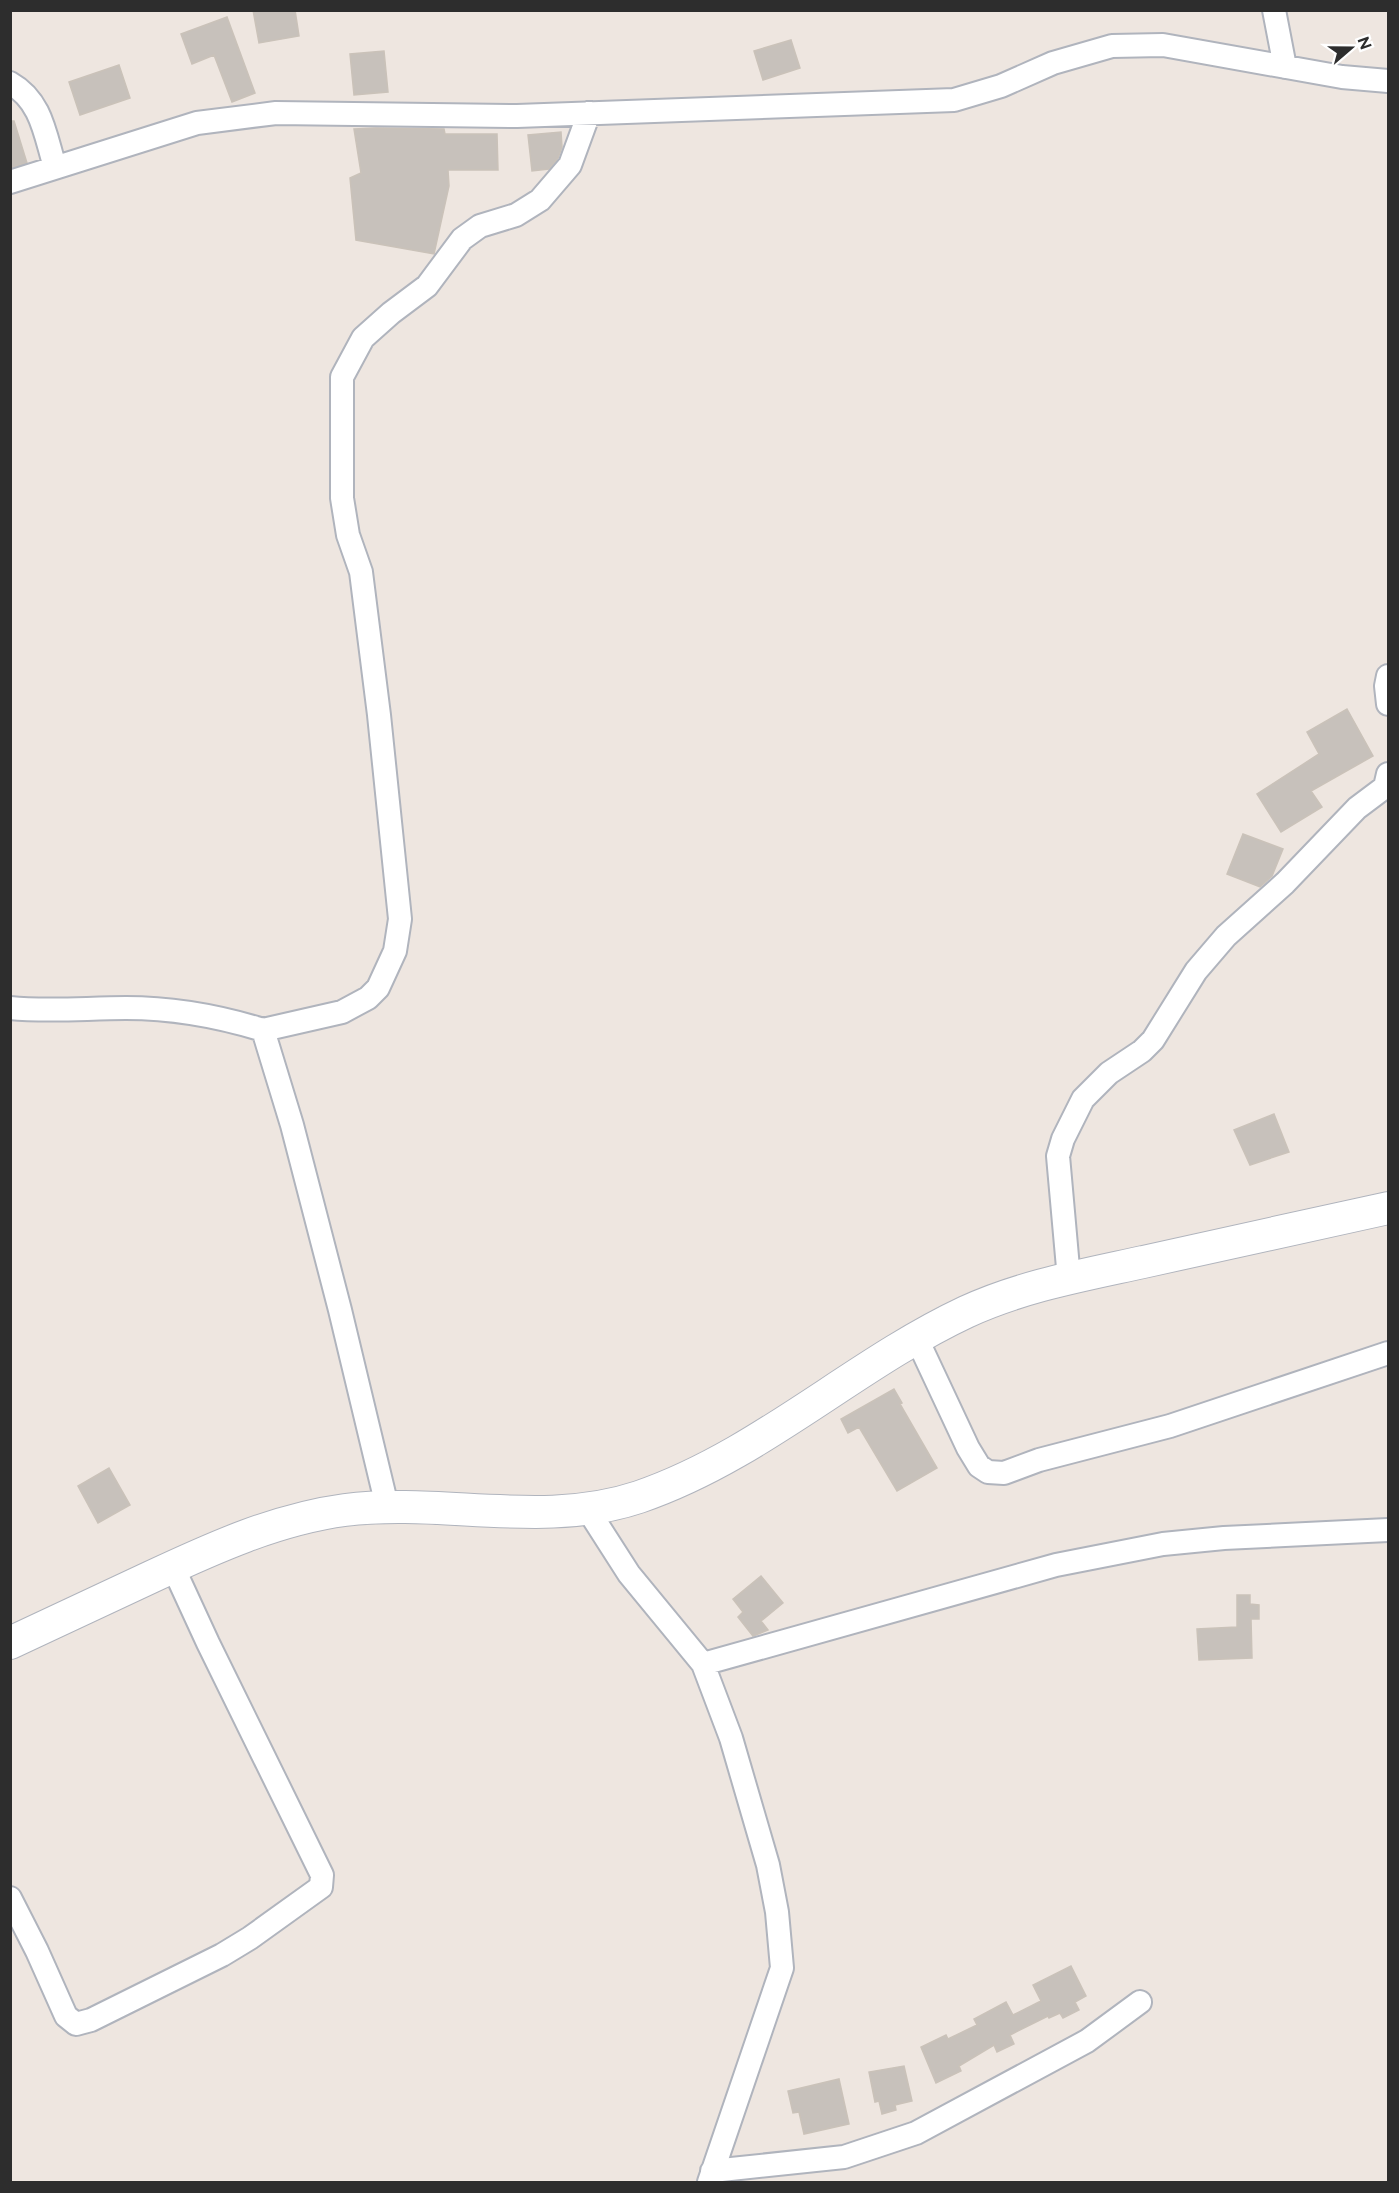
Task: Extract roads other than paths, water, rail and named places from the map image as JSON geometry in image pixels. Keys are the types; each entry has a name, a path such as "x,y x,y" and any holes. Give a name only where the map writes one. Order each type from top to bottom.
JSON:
{"street":[{"path":"1274,10 1285,67"},
{"path":"10,182 197,123 276,113 517,116 954,100 1001,86 1053,63 1112,46 1163,45 1342,78 1389,81"},
{"path":"10,83 22,90 32,101 55,167"},
{"path":"10,1008 35,1011 127,1008 179,1011 224,1018 263,1030 342,1012 368,998 378,988 395,951 400,919 379,715 361,572 348,535 342,498 342,377 363,338 428,285 462,239 480,225 516,215 540,200 570,165 589,113"},
{"path":"1389,676 1386,686 1389,704"},
{"path":"1069,1279 1058,1156 1063,1139 1083,1099 1109,1073 1142,1051 1153,1040 1196,971 1226,936 1285,883 1357,808 1385,787 1389,774"},
{"path":"263,1030 292,1125 343,1322 387,1506"},
{"path":"10,1643 222,1545 270,1527 342,1510 387,1506 525,1511 588,1510 638,1497 696,1474 773,1430 916,1337 1002,1298 1069,1279 1389,1208"},
{"path":"916,1337 968,1448 979,1466 988,1472 996,1473 1004,1473 1040,1460 1170,1426 1389,1353"},
{"path":"588,1510 629,1574 703,1664 731,1738 768,1865 777,1912 782,1968 711,2177 844,2157 916,2133 1087,2041 1140,2002"},
{"path":"703,1664 1067,1563 1173,1543 1224,1538 1389,1530"},
{"path":"10,1898 66,2016 75,2024 91,2020 222,1955 250,1938 321,1887 322,1875 173,1567"}]}
